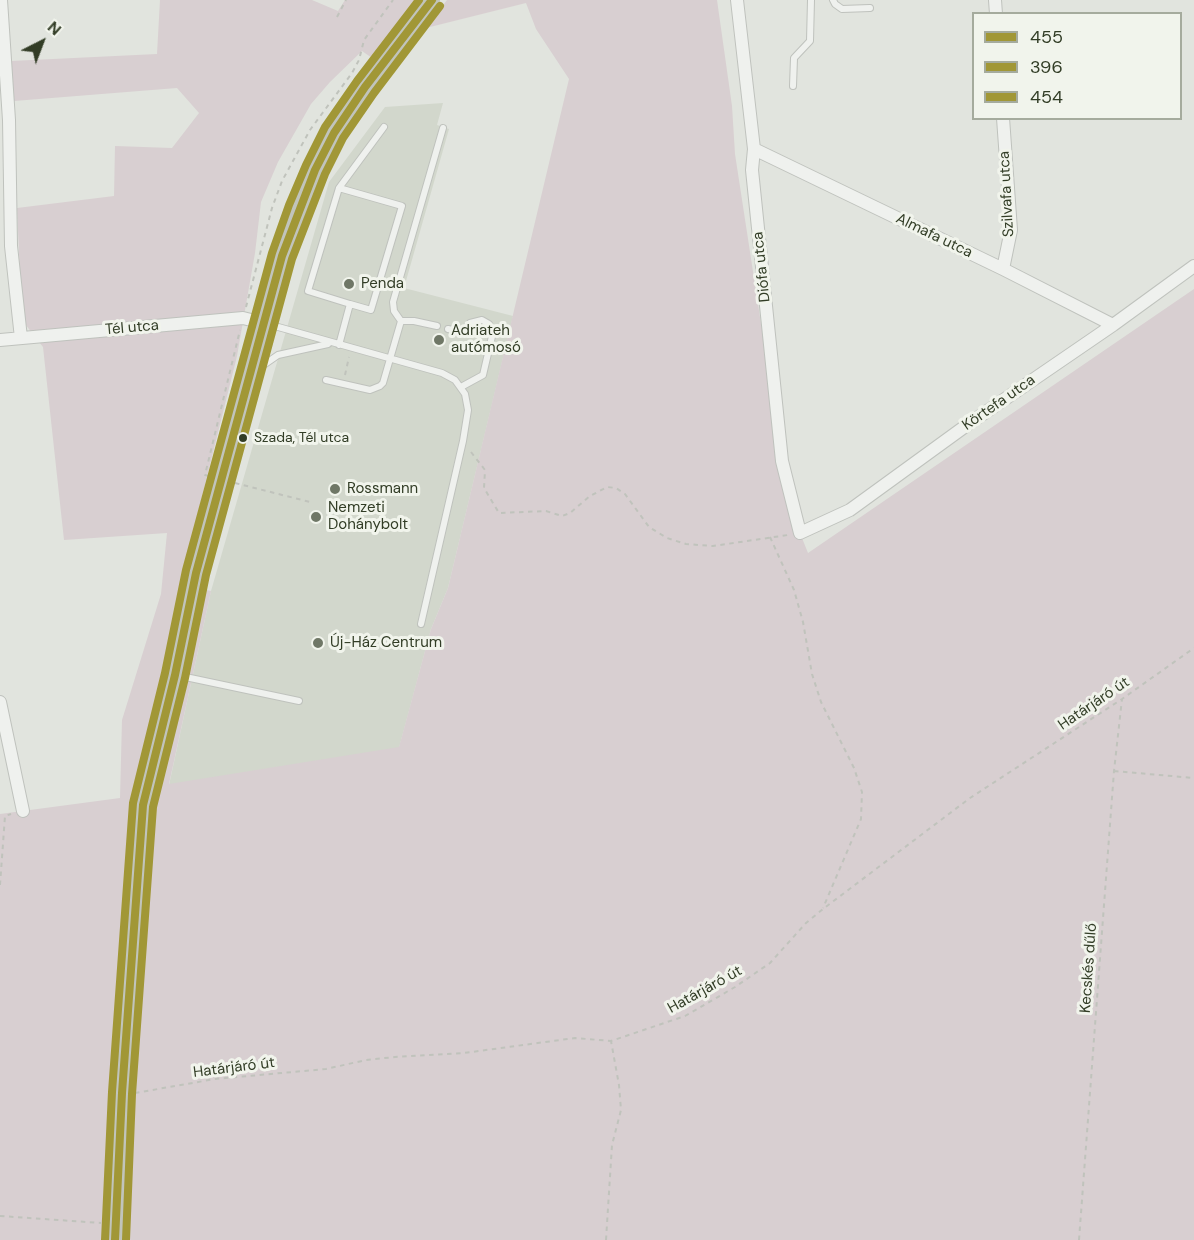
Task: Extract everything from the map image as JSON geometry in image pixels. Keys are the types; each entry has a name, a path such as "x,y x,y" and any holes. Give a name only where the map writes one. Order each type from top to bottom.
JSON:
{"main road":[{"path":"116,1232 143,805 175,675 196,573 282,256 315,170 334,133 365,87 432,0"}],"street":[{"path":"1,0 9,120 11,246 21,338"},
{"name":"Diófa utca","path":"737,0 754,149 752,170 782,461 800,533"},
{"name":"Szilvafa utca","path":"1003,120 1011,230 1003,269"},
{"name":"Almafa utca","path":"754,149 1003,269 1113,325"},
{"name":"Körtefa utca","path":"800,533 850,510 1194,266"},
{"name":"Tél utca","path":"0,340 243,318 263,323"},
{"path":"0,702 23,811"}],"lane":[{"path":"793,86 794,58 810,41 811,0"},
{"path":"833,0 842,9 870,8"},
{"path":"339,188 402,206 371,310 308,291 339,188 384,127"},
{"path":"401,321 394,311 393,302 442,128"},
{"path":"339,345 350,304"},
{"path":"448,329 462,332 476,320 485,321 492,328 493,337 483,375 461,387"},
{"path":"401,321 437,326"},
{"path":"326,380 370,390 377,388 383,383 401,321"},
{"path":"263,323 442,373 461,387 468,410 421,624"},
{"path":"250,375 278,355 331,343"},
{"path":"175,675 299,701"}],"path":[{"path":"337,17 346,0"},
{"path":"343,384 351,349"},
{"path":"461,448 470,452 485,470 483,488 499,513 546,511 562,516 570,513 590,496 608,487 616,488 625,494 649,527 667,538 686,544 713,546 800,533"},
{"path":"266,489 310,502"},
{"path":"770,537 794,590 803,622 812,674 821,702 854,768 862,792 861,819 823,909"},
{"name":"Határjáró út","path":"123,1094 264,1073 326,1069 366,1060 464,1053 575,1038 611,1041 685,1016 735,987 781,953 806,923 823,909 970,798 1122,699 1194,648"},
{"name":"Kecskés dűlő","path":"1079,1240 1114,771 1122,699"},
{"path":"1114,771 1194,778"},
{"path":"0,885 5,816"},
{"path":"606,1240 612,1145 621,1110 611,1041"},
{"path":"0,1216 116,1232"}],"shaded area":[{"path":"160,0 312,0 338,11 345,0 420,0 375,60 362,51 311,104 278,162 261,202 255,253 237,356 194,529 189,586 211,591 169,784 399,747 431,629 448,588 569,79 536,29 526,3 426,28 447,0 717,0 732,106 735,154 782,461 800,533 808,553 1194,289 1194,1240 0,1240 0,814 120,798 122,720 161,594 167,533 64,540 43,347 22,320 17,208 114,196 115,146 172,148 199,113 177,88 14,101 11,61 157,54"},
{"path":"443,103 437,125 449,129 404,288 513,316 448,588 431,629 399,748 169,785 211,591 329,182 385,107"}],"transit line":[{"name":"454","path":"105,1240 112,1092 133,803 165,673 186,570 272,253 289,205 325,127 419,0"},
{"name":"455","path":"115,1240 122,1093 143,805 175,675 196,573 282,256 315,170 334,133 365,87 432,0"},
{"name":"396","path":"126,1240 132,1094 153,807 185,678 206,575 292,259 325,174 343,138 440,6"}],"place":[{"name":"Penda","path":"349,284"},
{"name":"Adriateh autómosó","path":"439,340"},
{"name":"Szada, Tél utca","path":"243,438"},
{"name":"Rossmann","path":"335,489"},
{"name":"Nemzeti Dohánybolt","path":"316,517"},
{"name":"Új-Ház Centrum","path":"318,643"}]}
